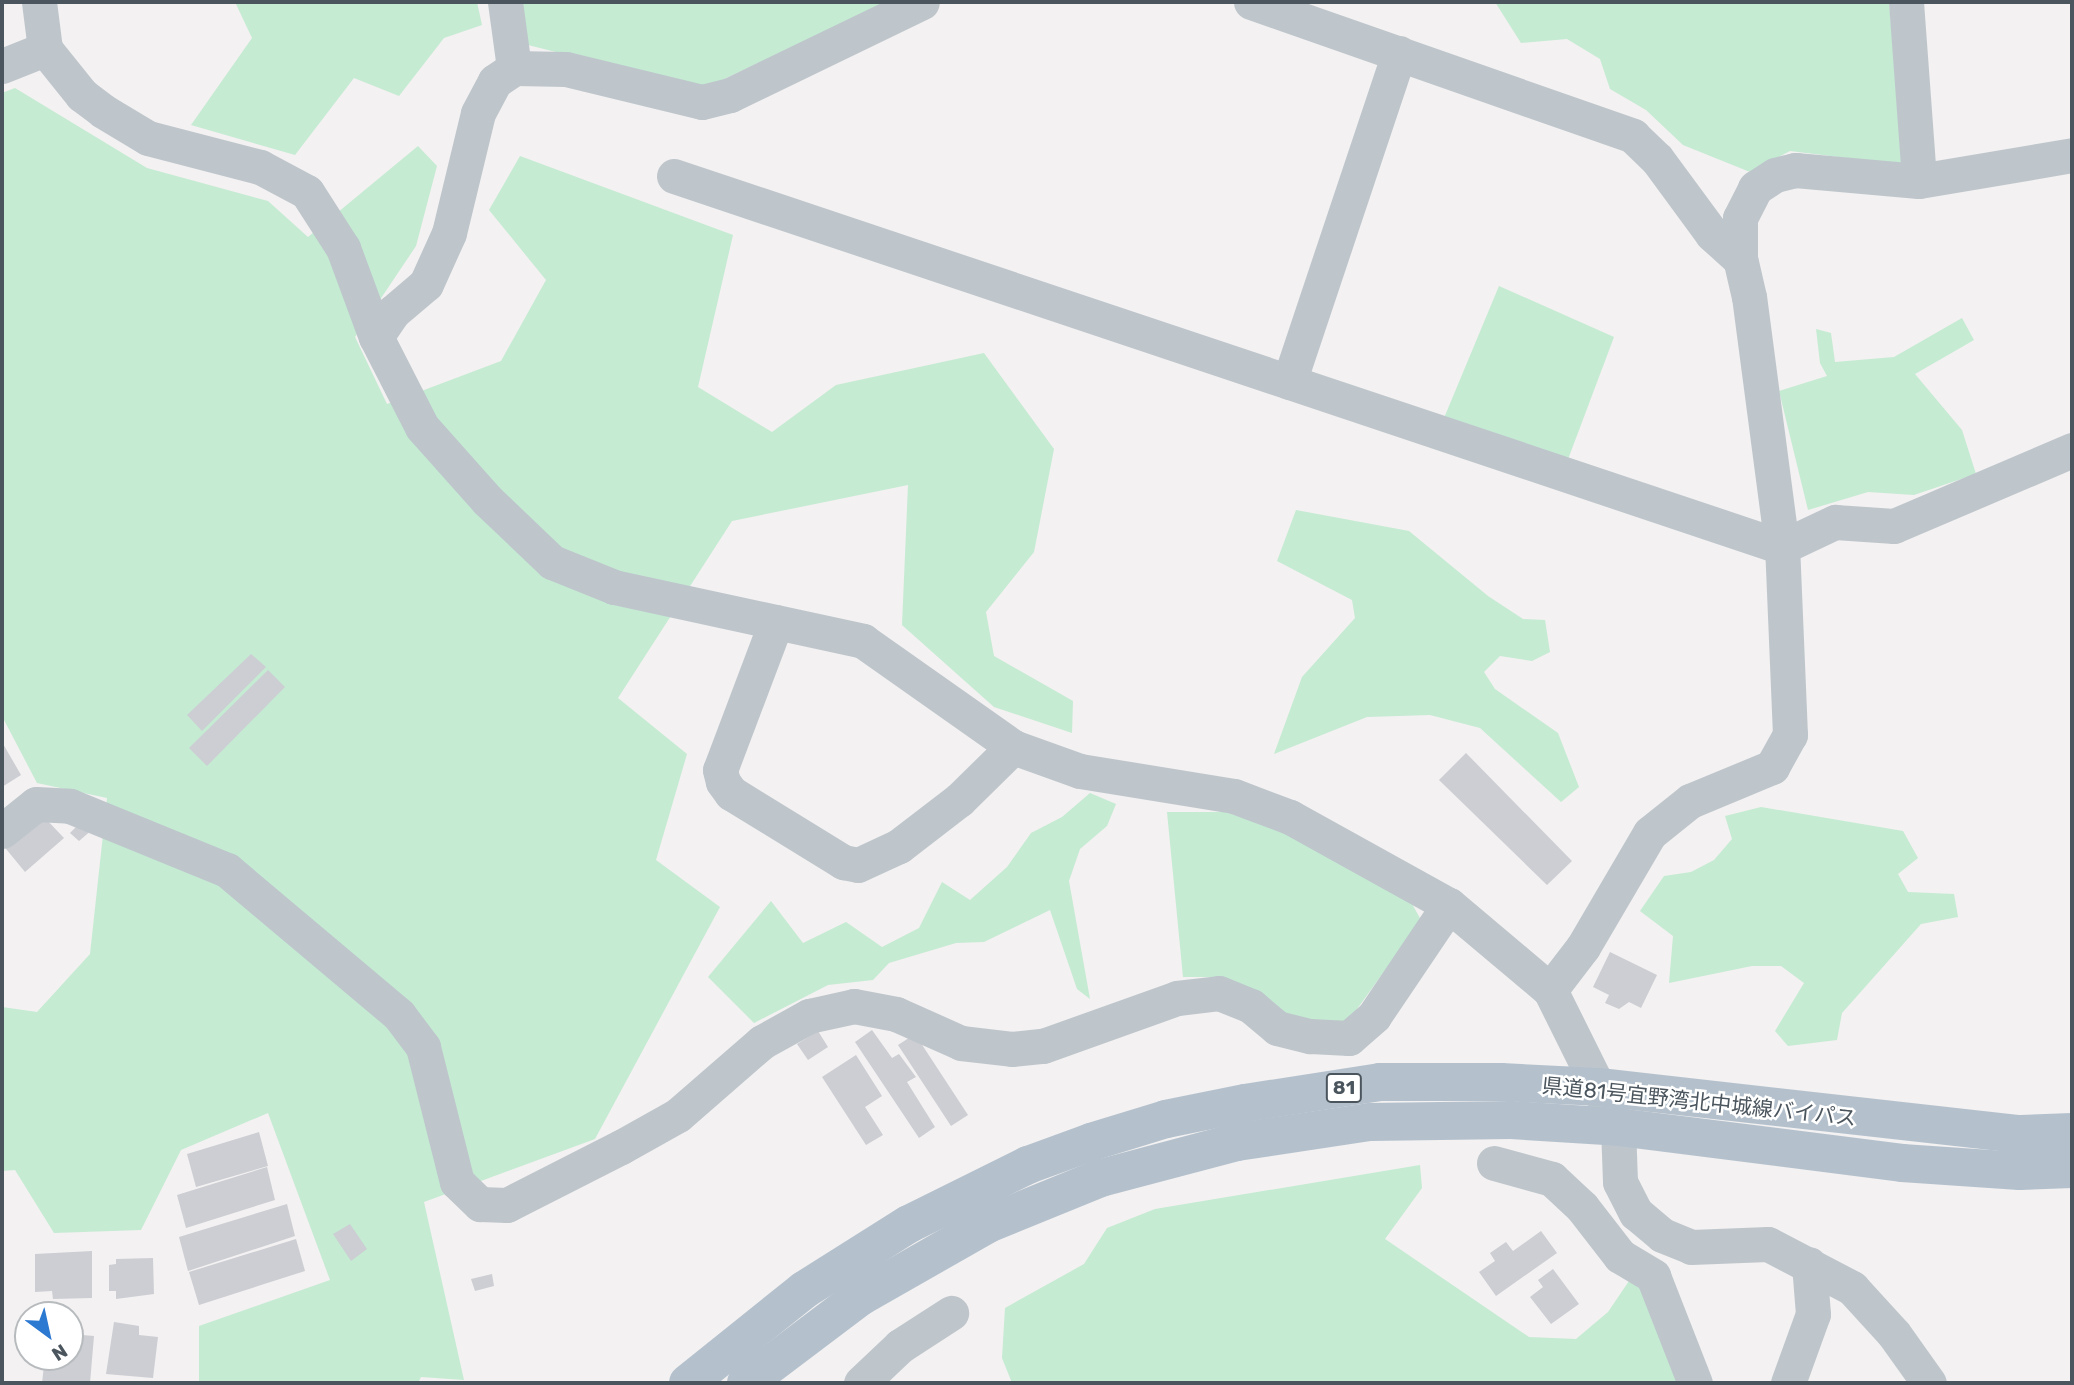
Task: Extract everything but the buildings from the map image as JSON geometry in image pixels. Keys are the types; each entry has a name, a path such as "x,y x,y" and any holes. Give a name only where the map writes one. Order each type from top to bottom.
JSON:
{"main road":[{"name":"県道81号宜野湾北中城線バイパス","path":"688,1383 804,1290 909,1224 1028,1165 1091,1142 1180,1116 1380,1082 1599,1087 1888,1122 2021,1134 2072,1132"},
{"name":"県道81号宜野湾北中城線バイパス","path":"747,1383 816,1327 921,1259 1043,1199 1157,1161 1237,1142 1370,1122 1511,1120 1618,1127 1902,1163 2020,1171 2072,1169"}],"street":[{"path":"39,2 45,49 82,95 148,138 260,167 307,192 343,248 376,337 422,427 487,500 552,562 614,587 863,640 1013,747 1080,771 1234,796 1290,817 1449,905 1550,990 1618,1127 1620,1182 1636,1213 1662,1235 1691,1247 1768,1244 1852,1288 1894,1334 1929,1383"},
{"path":"505,2 514,68"},
{"path":"376,337 393,312 426,284 449,233 478,113 495,81 514,68 566,69 702,102 752,85 922,2"},
{"path":"1251,2 1633,136 1657,159 1712,234 1740,258"},
{"path":"1906,2 1919,181"},
{"path":"2,66 45,49"},
{"path":"1289,382 1399,53"},
{"path":"1550,990 1583,947 1650,834 1690,801 1772,767 1790,734 1782,547 1749,297 1740,258 1740,218 1755,188 1775,175 1796,170 1919,181 2072,155"},
{"path":"674,176 1782,547 1835,522 1894,526 2072,450"},
{"path":"776,622 720,770 723,782 731,793 843,862 858,865 900,846 959,800 1013,747"},
{"path":"2,831 36,804 70,806 227,870 399,1015 423,1047 457,1182 480,1204 508,1205 621,1147 678,1115 762,1042 809,1016 854,1006 896,1014 961,1043 1012,1049 1043,1046 1177,998 1219,993 1251,1006 1278,1028 1310,1036 1349,1038 1374,1016 1449,905"},
{"path":"1494,1163 1552,1179 1582,1207 1620,1256 1653,1276 1695,1383"},
{"path":"1788,1383 1814,1314 1809,1264"},
{"path":"861,1383 900,1346 951,1313"}],"green space":[{"path":"235,2 477,2 482,25 444,38 399,96 354,78 295,155 191,125 252,38"},
{"path":"516,2 888,2 703,89 520,43"},
{"path":"1495,2 1889,2 1904,165 1790,151 1750,172 1683,145 1646,110 1610,89 1600,59 1567,39 1521,43"},
{"path":"15,88 147,168 268,201 308,237 418,146 437,166 416,246 355,337 387,404 501,361 546,280 489,210 520,156 733,235 698,387 772,432 836,385 984,353 1054,449 1034,552 986,612 994,656 1073,701 1072,733 994,707 902,625 908,485 732,521 618,698 687,754 656,860 720,907 595,1139 424,1202 464,1380 421,1377 418,1383 199,1383 199,1326 330,1280 268,1113 181,1150 141,1230 54,1233 15,1170 2,1171 2,1007 37,1012 90,954 107,798 37,783 3,718 2,93"},
{"path":"1499,286 1614,337 1567,462 1444,418"},
{"path":"1962,318 1974,340 1915,374 1962,430 1976,474 1914,495 1868,492 1808,510 1779,391 1827,376 1820,363 1816,329 1831,333 1835,362 1894,357"},
{"path":"1296,510 1409,531 1488,596 1523,619 1545,620 1550,652 1532,661 1500,656 1484,672 1495,689 1558,733 1579,787 1561,802 1480,728 1430,715 1367,717 1274,754 1302,677 1355,618 1352,600 1277,561"},
{"path":"1090,793 1116,804 1107,826 1080,849 1069,881 1090,999 1077,989 1050,910 984,942 956,943 889,963 873,980 828,985 754,1023 708,977 771,901 803,943 846,922 882,947 919,928 942,882 970,900 1007,867 1031,833 1062,817"},
{"path":"1761,807 1903,831 1918,858 1898,874 1908,892 1954,894 1958,917 1921,924 1842,1013 1837,1040 1788,1046 1775,1031 1804,983 1781,966 1752,966 1669,983 1673,936 1640,911 1664,876 1691,872 1714,860 1732,839 1725,816"},
{"path":"1167,812 1225,812 1281,830 1411,902 1421,920 1342,1030 1307,1028 1209,977 1183,977"},
{"path":"1420,1165 1422,1188 1385,1239 1529,1337 1576,1339 1608,1312 1629,1281 1647,1293 1683,1383 1012,1383 1002,1358 1005,1308 1084,1264 1107,1228 1155,1209"}]}
